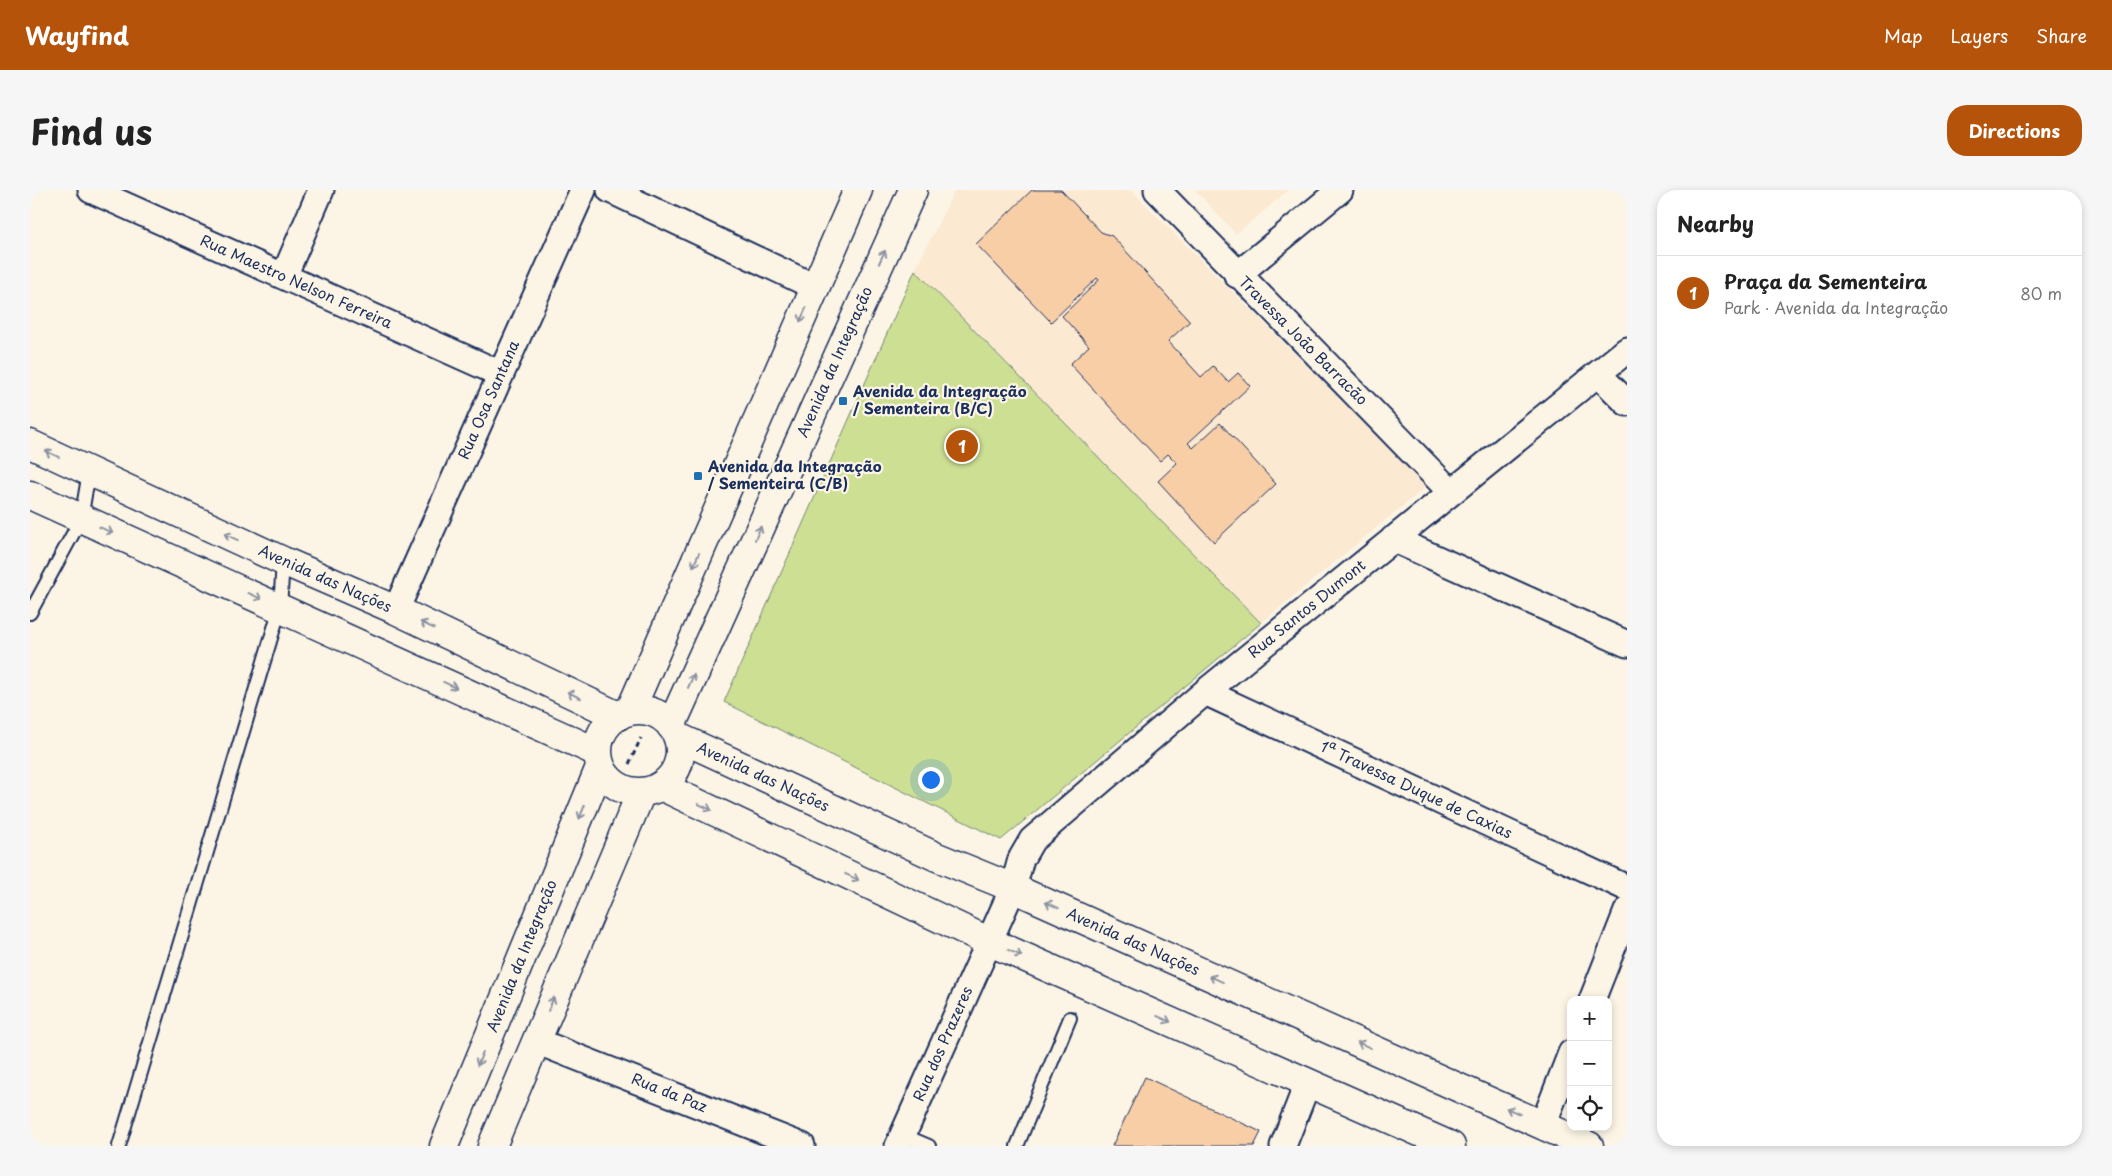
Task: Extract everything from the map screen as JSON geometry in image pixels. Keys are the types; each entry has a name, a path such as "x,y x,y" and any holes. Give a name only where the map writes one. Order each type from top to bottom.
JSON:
{"main road":[{"path":"624,714 858,190"},
{"name":"Avenida da Integração","path":"674,731 913,190"},
{"name":"Avenida das Nações","path":"30,444 283,562 396,610 624,714"},
{"path":"30,495 280,608 598,759"},
{"path":"492,1146 536,1040 651,789 671,776 678,764 680,751 674,731 652,712 641,710 624,714 602,732 598,759 608,778 618,787 651,789 1451,1146"},
{"name":"Avenida das Nações","path":"674,731 937,857 1013,888 1589,1146"},
{"name":"Avenida da Integração","path":"444,1146 598,759"}],"street":[{"name":"Rua Maestro Nelson Ferreira","path":"91,190 501,374"},
{"path":"284,276 321,190"},
{"name":"Rua Osa Santana","path":"396,610 583,190"},
{"path":"610,190 815,287"},
{"name":"Travessa João Barracão","path":"1157,190 1237,275 1450,491"},
{"path":"1237,275 1340,190"},
{"name":"Rua Santos Dumont","path":"1013,888 1021,859 1032,840 1205,692 1394,539 1450,491 1627,350"},
{"path":"1598,374 1627,403"},
{"path":"1394,539 1627,644"},
{"name":"1ª Travessa Duque de Caxias","path":"1205,692 1627,888"},
{"name":"Rua dos Prazeres","path":"900,1141 1013,888"},
{"path":"1594,996 1627,911"},
{"name":"Rua da Paz","path":"536,1040 802,1146"},
{"path":"1543,1125 1567,1064"},
{"path":"1283,1146 1308,1082"}],"lane":[{"path":"30,613 81,519 89,472"},
{"path":"119,1146 280,608 283,562"},
{"path":"1017,1146 1070,1018"},
{"path":"900,1141 929,1146"}],"shaded area":[{"path":"955,190 1131,190 1427,486 1261,623 915,270"},
{"path":"1195,190 1289,190 1236,234"}],"green space":[{"path":"915,270 1261,623 1001,840 724,702"}],"building":[{"path":"1032,190 1061,190 1101,232 1112,236 1190,321 1168,341 1201,377 1213,366 1228,382 1238,373 1250,386 1188,443 1193,448 1220,423 1276,484 1214,542 1158,481 1177,463 1168,454 1160,461 1070,364 1089,346 1062,316 1099,280 1097,278 1051,322 976,244"},
{"path":"1145,1077 1261,1132 1254,1146 1112,1146"}],"place":[{"name":"Avenida da Integração / Sementeira (B/C)","path":"843,401"},
{"name":"Praça da Sementeira","path":"962,446"},
{"name":"Avenida da Integração / Sementeira (C/B)","path":"698,476"}]}
